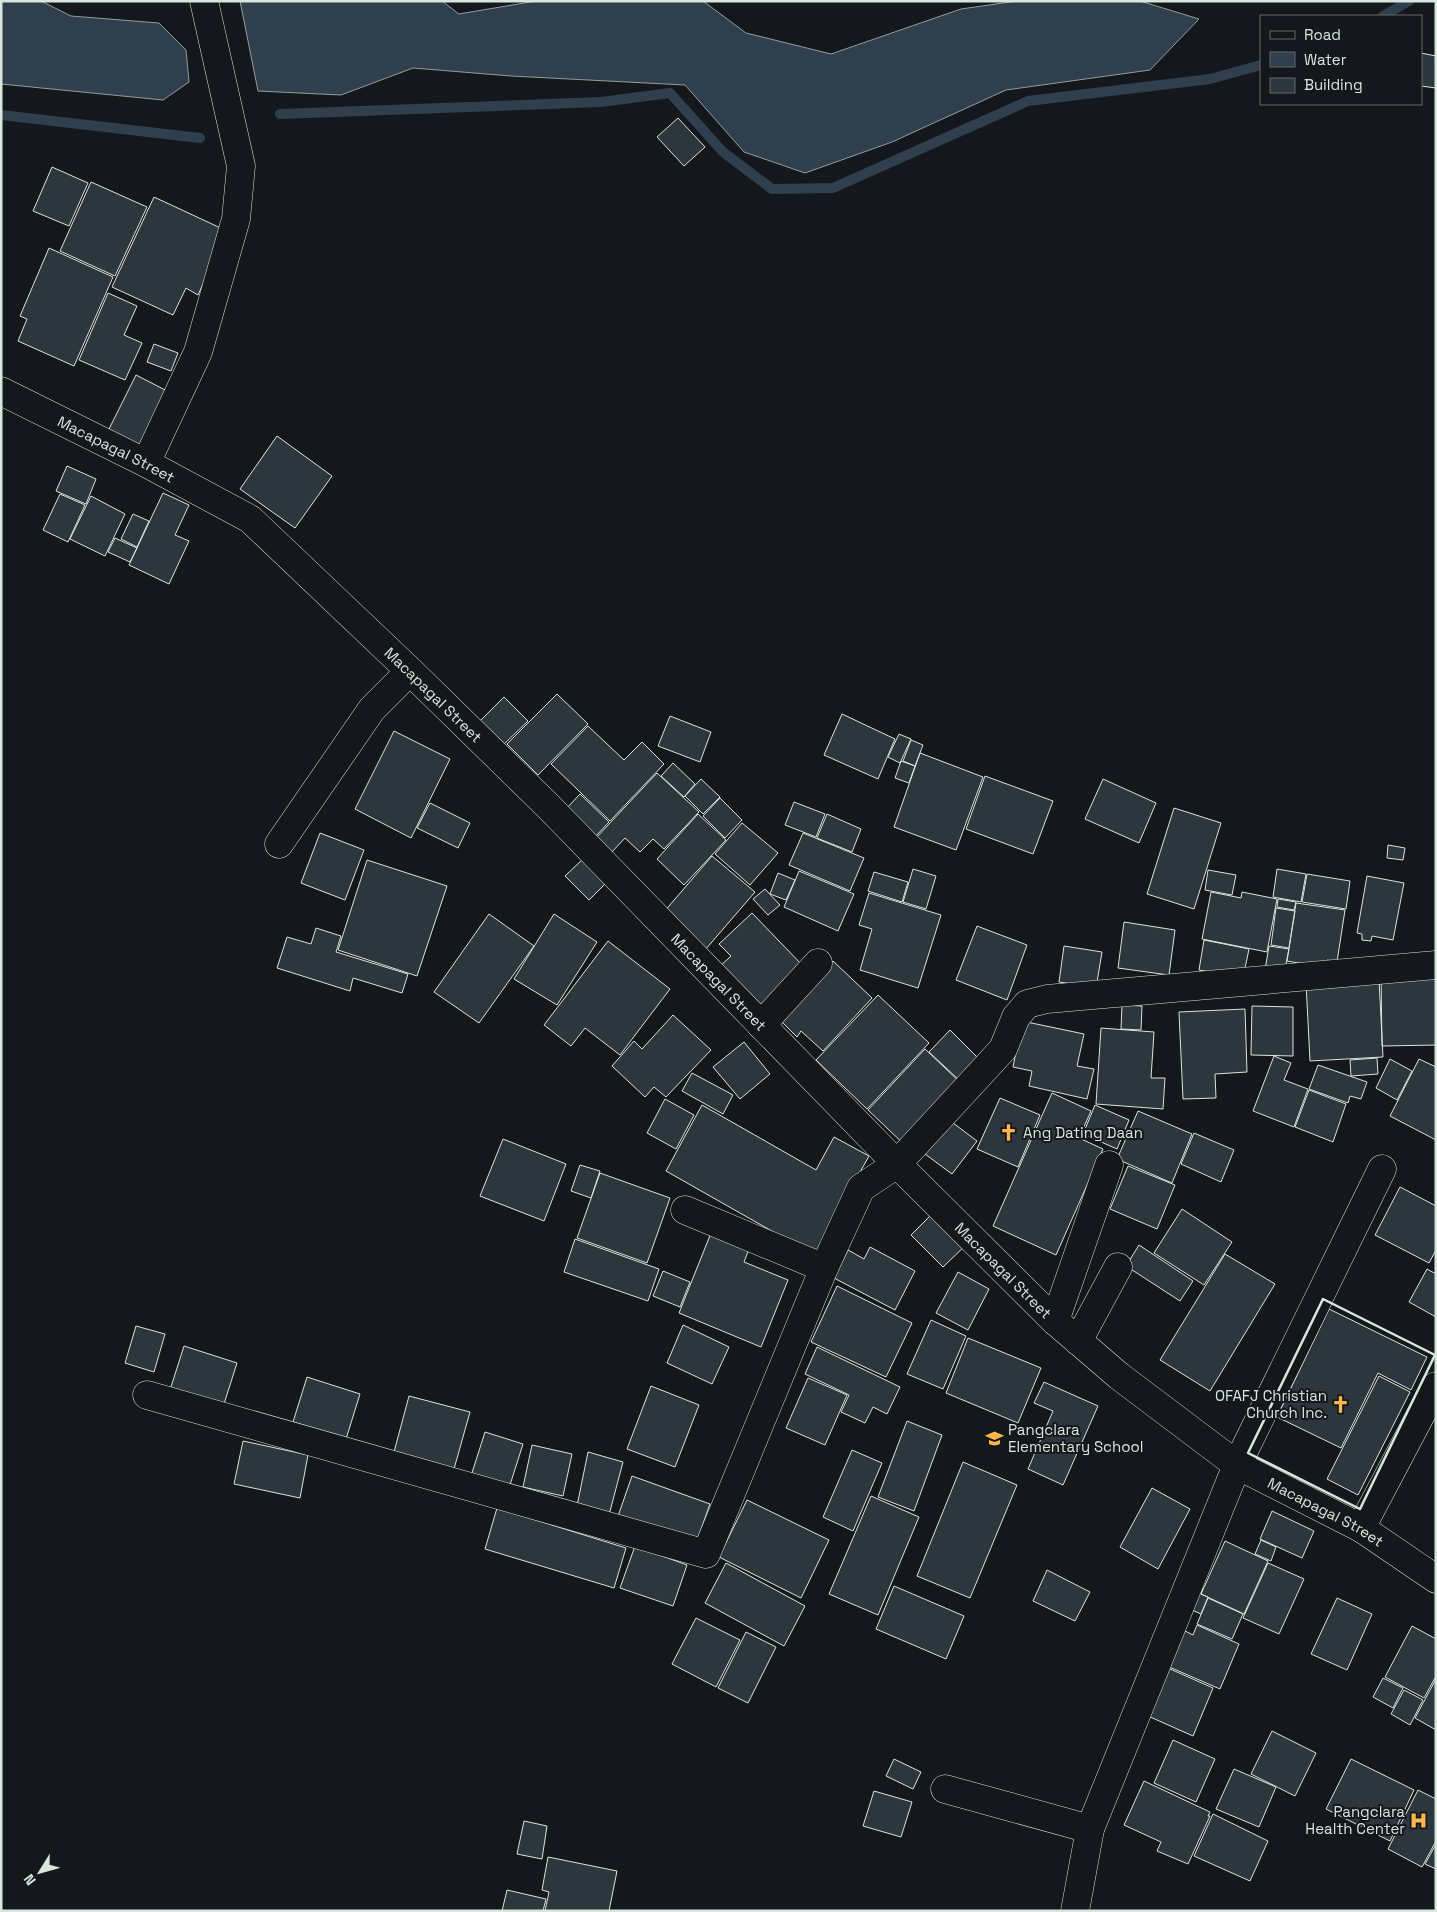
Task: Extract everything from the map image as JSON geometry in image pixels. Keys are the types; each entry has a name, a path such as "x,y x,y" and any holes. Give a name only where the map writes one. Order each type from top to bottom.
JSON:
{"street":[{"path":"146,463 198,352 236,219 241,166 204,1"},
{"name":"Macapagal Street","path":"1,391 146,463 250,519 410,671 548,806 897,1164 1055,1321 1118,1376 1237,1465 1361,1528 1436,1579"},
{"path":"280,844 372,709 410,671"},
{"path":"762,1025 818,963"},
{"path":"147,1395 706,1554 824,1268 860,1188 897,1164 1003,1049 1016,1017 1027,1004 1047,999 1436,965"},
{"path":"1055,1321 1109,1164"},
{"path":"1075,1911 1090,1829 1237,1465 1382,1170"},
{"path":"685,1210 824,1268"},
{"path":"1078,1341 1118,1267"},
{"path":"1361,1528 1436,1386"},
{"path":"945,1788 1090,1829"}],"water":[{"path":"1,1 41,1 71,16 159,23 186,50 189,82 163,100 1,84"},
{"path":"240,1 442,1 459,14 536,1 703,1 746,33 831,54 961,9 1017,1 1140,1 1199,19 1150,70 1006,90 892,142 805,173 744,152 685,85 511,76 413,68 341,95 258,91"}],"building":[{"path":"1422,53 1436,56 1436,88 1422,86"},
{"path":"678,118 705,147 684,166 657,137"},
{"path":"52,167 88,183 69,226 33,211"},
{"path":"91,182 147,207 115,276 60,251"},
{"path":"154,197 227,231 198,295 186,288 173,315 112,287"},
{"path":"49,248 113,277 74,366 18,341 27,319 20,316"},
{"path":"108,293 137,306 124,335 142,343 125,380 79,360"},
{"path":"154,344 178,353 171,371 147,362"},
{"path":"136,375 171,393 142,450 107,433"},
{"path":"277,436 332,476 295,528 240,489"},
{"path":"67,466 96,479 86,504 56,491"},
{"path":"163,493 189,505 175,535 189,541 169,584 129,565"},
{"path":"60,494 85,505 68,542 43,530"},
{"path":"91,496 125,514 105,556 70,539"},
{"path":"133,514 149,521 137,547 121,539"},
{"path":"115,538 137,548 130,562 108,552"},
{"path":"557,694 588,724 538,775 507,744"},
{"path":"504,697 528,721 501,747 478,723"},
{"path":"842,714 895,739 878,779 824,755"},
{"path":"670,716 711,732 700,762 658,746"},
{"path":"588,726 624,760 642,742 664,764 610,821 551,764"},
{"path":"394,731 450,759 411,838 355,809"},
{"path":"899,734 911,739 900,763 888,757"},
{"path":"911,740 923,745 915,766 903,761"},
{"path":"920,753 983,777 956,850 894,827"},
{"path":"901,761 915,766 909,783 895,778"},
{"path":"673,763 695,784 684,797 661,776"},
{"path":"657,773 699,812 664,849 653,839 640,852 625,838 610,854 595,839"},
{"path":"985,776 1053,801 1033,854 966,829"},
{"path":"701,779 720,797 703,814 685,796"},
{"path":"1103,779 1156,803 1139,843 1085,819"},
{"path":"580,794 609,822 595,837 566,809"},
{"path":"720,798 742,820 725,838 703,816"},
{"path":"794,802 825,814 816,837 785,825"},
{"path":"430,803 470,823 458,848 417,828"},
{"path":"1174,808 1221,823 1194,909 1147,894"},
{"path":"698,814 726,840 684,885 657,859"},
{"path":"827,814 861,829 852,852 817,838"},
{"path":"742,823 778,853 750,885 715,854"},
{"path":"320,833 364,850 345,900 301,883"},
{"path":"803,833 864,858 850,891 789,865"},
{"path":"1388,845 1405,848 1403,860 1387,858"},
{"path":"712,856 755,892 705,950 663,913"},
{"path":"583,859 606,883 589,900 565,876"},
{"path":"367,860 447,886 417,976 338,950"},
{"path":"913,869 936,876 926,909 903,902"},
{"path":"1277,869 1306,874 1301,902 1273,897"},
{"path":"1208,870 1236,875 1232,895 1205,890"},
{"path":"799,871 854,894 838,931 784,907"},
{"path":"874,872 908,882 902,902 868,891"},
{"path":"778,873 795,880 786,900 770,894"},
{"path":"1307,874 1350,881 1346,909 1302,902"},
{"path":"1367,876 1404,883 1393,940 1372,936 1371,941 1362,940 1362,934 1357,933"},
{"path":"765,889 780,905 768,915 753,899"},
{"path":"1211,892 1241,898 1242,892 1277,899 1267,952 1202,939"},
{"path":"869,893 941,915 918,988 860,970 872,929 859,925"},
{"path":"1278,899 1296,902 1294,910 1277,907"},
{"path":"1296,903 1345,910 1337,962 1327,960 1326,968 1287,961"},
{"path":"1276,908 1295,911 1289,948 1271,945"},
{"path":"752,913 805,968 762,1011 719,967 731,956 719,944"},
{"path":"489,914 534,946 479,1023 434,992"},
{"path":"554,914 597,942 557,1005 514,979"},
{"path":"1124,922 1175,930 1169,975 1118,968"},
{"path":"977,926 1027,945 1007,1000 956,980"},
{"path":"316,928 341,936 336,952 408,974 402,993 353,978 350,991 277,968 287,937 311,944"},
{"path":"1204,940 1249,949 1243,978 1199,970"},
{"path":"608,941 670,989 620,1055 585,1028 571,1046 544,1025"},
{"path":"1064,946 1102,952 1096,988 1059,982"},
{"path":"1269,946 1289,949 1284,974 1265,970"},
{"path":"833,961 872,998 823,1051 801,1031 797,1037 779,1019"},
{"path":"1436,973 1436,1045 1382,1046 1381,974"},
{"path":"1379,980 1383,1057 1310,1061 1306,983"},
{"path":"878,995 929,1043 867,1109 816,1060"},
{"path":"1122,1005 1142,1006 1141,1030 1121,1029"},
{"path":"1252,1006 1293,1007 1293,1056 1251,1055"},
{"path":"1245,1009 1247,1072 1215,1074 1216,1098 1183,1099 1179,1012"},
{"path":"673,1015 711,1050 666,1097 654,1087 645,1097 612,1066 634,1041 642,1049"},
{"path":"1022,1021 1084,1034 1077,1066 1094,1069 1087,1099 1029,1086 1032,1071 1013,1067"},
{"path":"1101,1028 1154,1032 1151,1078 1165,1078 1163,1109 1096,1104"},
{"path":"950,1030 979,1059 959,1080 929,1052"},
{"path":"744,1042 770,1074 740,1099 713,1067"},
{"path":"925,1049 965,1087 908,1148 868,1110"},
{"path":"1274,1056 1291,1063 1284,1080 1308,1089 1294,1127 1253,1111"},
{"path":"1377,1058 1378,1074 1351,1076 1350,1060"},
{"path":"1390,1059 1412,1071 1397,1100 1376,1088"},
{"path":"1419,1059 1436,1067 1436,1140 1390,1116"},
{"path":"1318,1065 1367,1082 1361,1099 1350,1096 1348,1103 1309,1089"},
{"path":"692,1073 733,1095 723,1114 682,1091"},
{"path":"1309,1090 1346,1104 1333,1142 1295,1127"},
{"path":"1052,1093 1091,1111 1079,1138 1103,1149 1056,1255 993,1226"},
{"name":"Ang Dating Daan","path":"1000,1098 1040,1115 1018,1167 977,1149"},
{"path":"665,1099 694,1115 676,1149 647,1133"},
{"path":"702,1105 816,1170 834,1137 869,1156 814,1255 666,1171"},
{"path":"1095,1105 1129,1120 1117,1149 1083,1134"},
{"path":"1138,1111 1192,1134 1172,1183 1117,1159"},
{"path":"949,1120 977,1141 952,1174 925,1154"},
{"path":"1194,1133 1234,1150 1221,1182 1181,1164"},
{"path":"503,1139 566,1164 544,1221 480,1196"},
{"path":"580,1165 600,1171 591,1198 571,1191"},
{"path":"1128,1166 1175,1185 1157,1229 1110,1209"},
{"path":"600,1173 670,1198 647,1263 577,1238"},
{"path":"1400,1187 1436,1206 1436,1250 1429,1263 1375,1235"},
{"path":"1182,1209 1232,1242 1204,1285 1154,1253"},
{"path":"936,1210 968,1243 943,1267 911,1235"},
{"path":"713,1228 751,1244 744,1262 788,1280 761,1347 679,1313"},
{"path":"575,1239 659,1269 648,1301 564,1272"},
{"path":"1139,1245 1193,1281 1180,1301 1126,1266"},
{"path":"870,1247 915,1271 895,1310 834,1278 848,1250 864,1259"},
{"path":"1225,1254 1275,1284 1210,1391 1160,1360"},
{"path":"1427,1269 1436,1274 1436,1317 1409,1302"},
{"path":"663,1271 690,1282 680,1307 653,1296"},
{"path":"958,1272 989,1289 968,1330 936,1313"},
{"path":"837,1286 912,1323 886,1377 811,1342"},
{"path":"1329,1309 1427,1357 1411,1390 1378,1373 1341,1448 1277,1417"},
{"path":"931,1320 966,1336 943,1389 907,1374"},
{"path":"683,1325 729,1347 712,1384 667,1363"},
{"path":"136,1326 165,1334 154,1372 125,1363"},
{"path":"968,1338 1041,1368 1018,1423 946,1393"},
{"path":"184,1346 237,1363 223,1407 170,1390"},
{"path":"817,1347 900,1387 887,1414 873,1407 865,1423 841,1412 849,1395 805,1374"},
{"path":"1379,1376 1410,1392 1358,1495 1327,1479"},
{"path":"307,1377 360,1394 346,1439 293,1422"},
{"path":"808,1378 847,1395 825,1445 786,1428"},
{"path":"1044,1382 1098,1406 1063,1485 1028,1469 1053,1411 1034,1403"},
{"path":"651,1386 699,1405 675,1467 627,1449"},
{"path":"409,1396 470,1412 454,1469 394,1452"},
{"path":"907,1421 942,1435 914,1511 878,1497"},
{"path":"485,1432 523,1444 509,1488 471,1476"},
{"path":"243,1441 308,1455 300,1498 234,1484"},
{"path":"532,1445 572,1454 563,1496 523,1487"},
{"path":"852,1450 882,1463 853,1531 823,1517"},
{"path":"588,1452 623,1462 609,1515 577,1506"},
{"path":"963,1462 1017,1485 970,1598 917,1576"},
{"path":"632,1476 710,1504 695,1546 617,1519"},
{"path":"1152,1488 1190,1509 1158,1569 1120,1547"},
{"path":"871,1496 919,1517 878,1615 829,1594"},
{"path":"747,1500 829,1540 801,1598 719,1557"},
{"path":"497,1508 626,1548 614,1588 485,1549"},
{"path":"1272,1511 1314,1531 1302,1558 1260,1539"},
{"path":"1261,1540 1276,1547 1271,1561 1255,1554"},
{"path":"1225,1541 1268,1561 1244,1614 1201,1594"},
{"path":"635,1546 687,1565 673,1606 620,1588"},
{"path":"726,1563 805,1606 784,1646 705,1603"},
{"path":"1268,1563 1304,1579 1279,1634 1243,1618"},
{"path":"1047,1570 1090,1592 1075,1621 1033,1601"},
{"path":"1194,1585 1203,1588 1201,1594 1208,1597 1201,1614 1185,1607"},
{"path":"894,1586 964,1616 946,1659 876,1629"},
{"path":"1208,1598 1243,1614 1232,1639 1197,1624"},
{"path":"1337,1598 1372,1614 1347,1670 1311,1654"},
{"path":"696,1618 740,1640 716,1687 672,1664"},
{"path":"1197,1625 1239,1644 1220,1689 1167,1666 1183,1630 1193,1635"},
{"path":"1412,1626 1436,1639 1436,1676 1424,1698 1385,1677"},
{"path":"746,1632 776,1647 748,1703 718,1688"},
{"path":"1168,1668 1213,1688 1193,1736 1148,1716"},
{"path":"1383,1678 1403,1688 1393,1708 1373,1697"},
{"path":"1436,1679 1436,1730 1415,1718"},
{"path":"1404,1690 1423,1700 1410,1725 1391,1714"},
{"path":"1272,1731 1316,1753 1295,1796 1251,1774"},
{"path":"1173,1740 1215,1759 1196,1802 1154,1783"},
{"path":"894,1759 921,1772 913,1789 886,1776"},
{"path":"1351,1759 1414,1790 1390,1841 1326,1809"},
{"path":"1234,1769 1276,1787 1259,1827 1216,1809"},
{"path":"1144,1781 1210,1812 1208,1816 1210,1816 1188,1864 1157,1851 1161,1842 1124,1825"},
{"name":"Pangclara Health Center","path":"1418,1790 1436,1799 1436,1841 1422,1867 1388,1849"},
{"path":"874,1791 912,1802 901,1837 863,1826"},
{"path":"1213,1814 1268,1841 1250,1881 1194,1856"},
{"path":"524,1821 547,1826 542,1859 517,1854"},
{"path":"1436,1844 1436,1869 1425,1864"},
{"path":"548,1857 617,1871 609,1911 545,1911 549,1892 542,1890"},
{"path":"507,1890 546,1899 543,1911 502,1911"}],"waterway":[{"path":"1385,15 1409,1"},
{"path":"280,114 601,102 670,93 723,152 772,189 833,188 1028,101 1210,79 1260,65"},
{"path":"1,115 200,138"}],"wall":[{"path":"1323,1299 1435,1355 1360,1509 1248,1453 1323,1299"}],"place":[{"name":"Ang Dating Daan","path":"1009,1132"},
{"name":"OFAFJ Christian Church Inc.","path":"1341,1404"},
{"name":"Pangclara Elementary School","path":"994,1438"},
{"name":"Pangclara Health Center","path":"1419,1820"}]}
